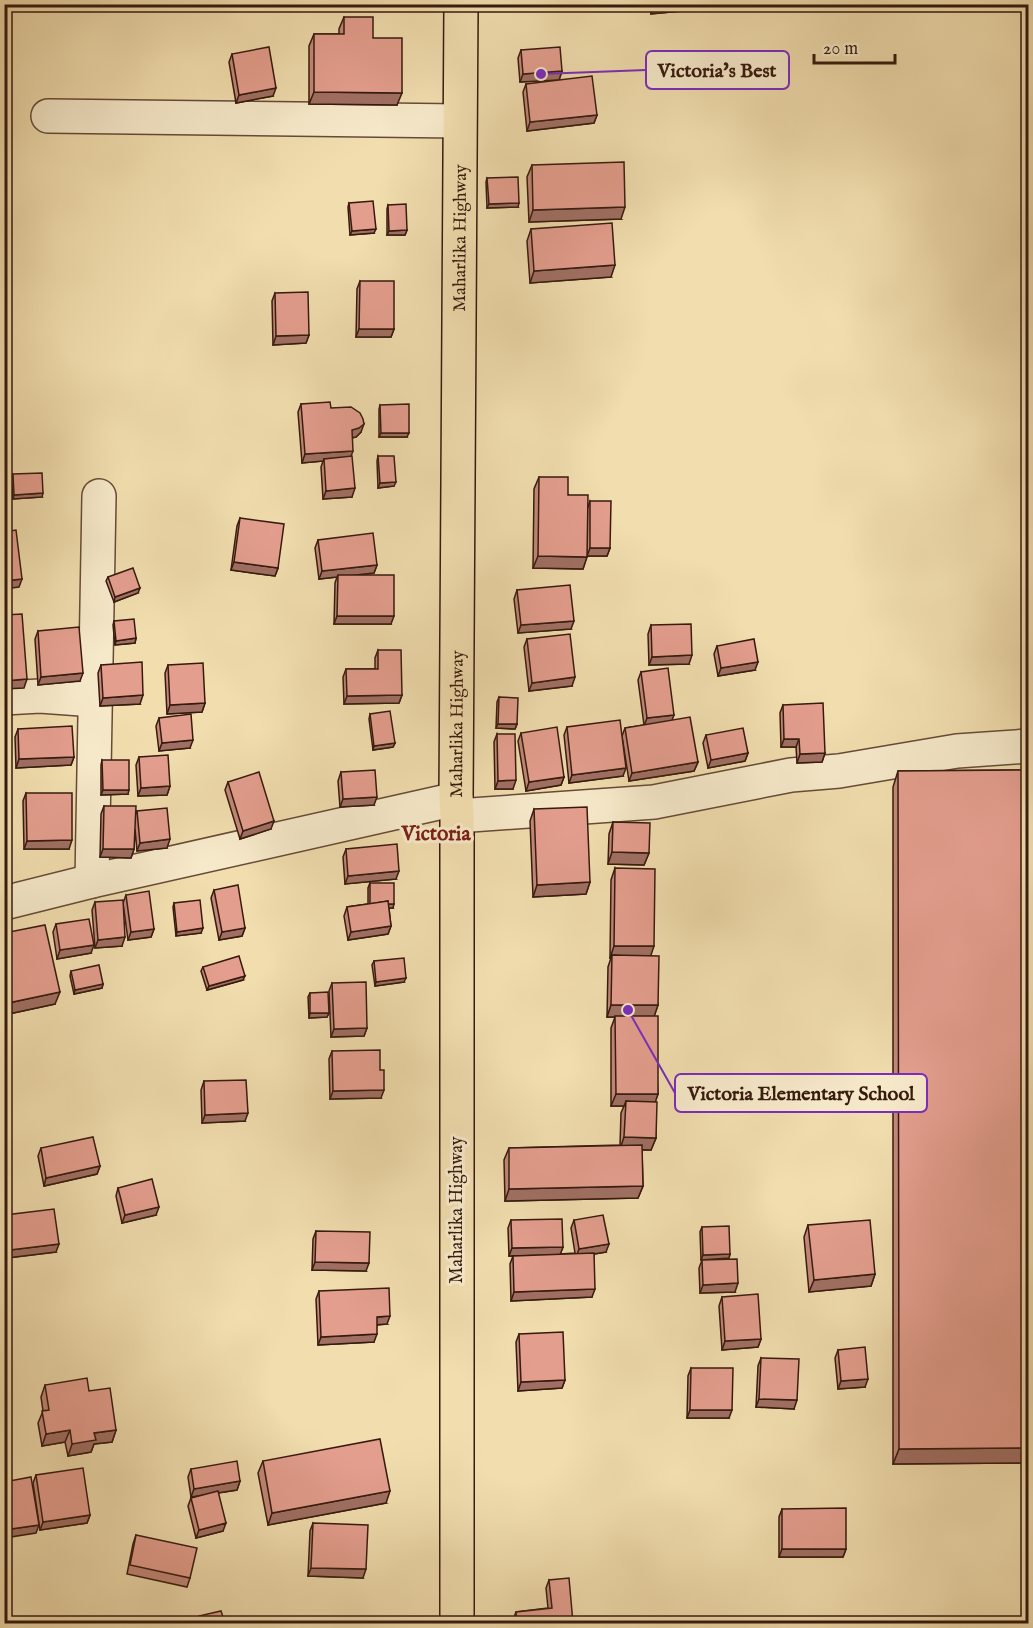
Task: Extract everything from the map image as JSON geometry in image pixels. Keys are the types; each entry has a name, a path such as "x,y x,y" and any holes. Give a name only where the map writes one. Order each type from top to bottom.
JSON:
{"highway":[{"name":"Maharlika Highway","path":"456,1623 456,808 461,4"}],"street":[{"path":"48,117 459,121"},
{"path":"92,881 99,496"},
{"path":"4,698 40,696 95,700"},
{"path":"4,903 92,881 456,808 654,802 790,775 839,771 957,752 1029,746"}],"building":[{"path":"344,17 373,17 373,38 402,38 402,93 314,92 314,34 344,34"},
{"path":"269,47 276,88 239,95 232,54"},
{"path":"560,47 562,71 523,74 521,50"},
{"path":"592,76 597,115 530,122 526,84"},
{"path":"624,162 625,207 533,210 532,165"},
{"path":"518,177 519,203 489,204 487,178"},
{"path":"373,201 376,229 352,231 349,203"},
{"path":"406,204 407,230 389,231 388,205"},
{"path":"612,223 615,265 534,271 531,229"},
{"path":"360,281 394,281 394,329 359,329"},
{"path":"308,292 309,335 276,336 275,293"},
{"path":"330,402 331,408 351,407 360,413 363,419 364,424 352,430 353,451 305,454 301,404"},
{"path":"409,404 409,433 381,433 380,405"},
{"path":"352,456 355,488 326,491 324,459"},
{"path":"378,456 394,456 396,482 380,483"},
{"path":"42,473 43,493 14,495 13,474"},
{"path":"539,477 568,477 568,495 588,495 587,557 538,556"},
{"path":"590,501 611,501 610,548 590,548"},
{"path":"240,518 284,524 278,568 234,562"},
{"path":"16,530 22,579 4,581 4,532"},
{"path":"373,533 377,565 322,571 318,540"},
{"path":"133,568 140,588 115,597 108,577"},
{"path":"338,575 394,575 394,616 337,616"},
{"path":"570,585 574,621 521,625 517,590"},
{"path":"22,614 27,679 4,681 4,615"},
{"path":"134,619 136,638 116,641 114,621"},
{"path":"691,624 692,655 652,657 651,625"},
{"path":"79,627 83,673 41,677 38,631"},
{"path":"570,634 575,677 532,683 527,639"},
{"path":"754,639 758,662 721,668 717,646"},
{"path":"378,650 401,650 402,695 347,696 346,669 378,669"},
{"path":"142,662 143,695 103,698 101,665"},
{"path":"203,663 205,703 170,705 168,665"},
{"path":"668,668 674,715 647,718 641,672"},
{"path":"499,697 518,698 517,724 498,724"},
{"path":"823,703 825,753 800,754 799,739 784,739 783,705"},
{"path":"390,711 395,743 374,746 370,714"},
{"path":"191,714 193,740 162,743 159,718"},
{"path":"690,717 698,762 632,773 625,728"},
{"path":"620,720 626,768 572,775 567,727"},
{"path":"72,726 74,757 19,759 18,729"},
{"path":"557,727 564,777 529,782 521,733"},
{"path":"743,728 748,753 711,760 706,735"},
{"path":"497,734 515,734 516,780 498,781"},
{"path":"4,746 7,746 9,801 4,801"},
{"path":"168,755 170,786 141,788 139,757"},
{"path":"102,760 129,760 129,790 103,790"},
{"path":"375,770 377,797 343,799 341,772"},
{"path":"1029,770 1029,1448 899,1449 898,771"},
{"path":"259,772 274,821 243,831 228,782"},
{"path":"26,793 72,793 72,840 27,841"},
{"path":"104,806 136,806 134,849 103,849"},
{"path":"587,807 590,882 537,885 534,809"},
{"path":"167,808 170,839 140,843 137,811"},
{"path":"613,822 650,823 649,853 612,852"},
{"path":"397,844 399,871 348,876 346,849"},
{"path":"615,868 655,869 654,946 614,946"},
{"path":"370,883 394,883 394,904 388,904 388,901 370,904"},
{"path":"238,885 245,928 222,932 214,890"},
{"path":"149,891 154,929 131,932 126,895"},
{"path":"123,900 125,937 98,940 95,902"},
{"path":"200,900 203,928 177,932 174,903"},
{"path":"388,901 391,926 351,932 347,907"},
{"path":"89,919 94,945 60,950 56,924"},
{"path":"45,925 60,992 8,1003 4,988 4,933"},
{"path":"612,955 659,956 658,1005 611,1005"},
{"path":"239,956 245,976 209,986 203,967"},
{"path":"404,958 406,978 376,982 374,961"},
{"path":"99,965 103,984 75,990 71,971"},
{"path":"366,982 367,1028 334,1029 332,983"},
{"path":"328,992 329,1013 310,1013 310,993"},
{"path":"615,1016 658,1016 658,1094 616,1094"},
{"path":"380,1050 380,1070 384,1070 384,1090 333,1091 332,1051"},
{"path":"246,1080 248,1113 205,1115 204,1081"},
{"path":"626,1101 657,1102 656,1138 624,1137"},
{"path":"93,1137 100,1166 46,1178 41,1148"},
{"path":"642,1145 643,1186 509,1189 509,1148"},
{"path":"152,1179 159,1207 125,1215 118,1188"},
{"path":"54,1209 59,1244 10,1250 5,1215"},
{"path":"603,1215 609,1244 579,1249 574,1220"},
{"path":"562,1219 563,1247 512,1248 511,1220"},
{"path":"870,1220 875,1274 814,1280 808,1225"},
{"path":"729,1226 730,1254 703,1255 702,1227"},
{"path":"316,1231 370,1232 369,1263 315,1262"},
{"path":"594,1253 595,1289 514,1292 513,1256"},
{"path":"737,1259 738,1283 703,1285 702,1260"},
{"path":"389,1288 390,1316 377,1317 377,1334 321,1337 319,1291"},
{"path":"758,1294 761,1339 725,1341 722,1297"},
{"path":"563,1332 565,1380 521,1382 519,1334"},
{"path":"865,1347 868,1379 841,1381 838,1350"},
{"path":"761,1358 799,1359 797,1400 759,1399"},
{"path":"691,1368 733,1368 732,1410 690,1410"},
{"path":"87,1378 89,1391 110,1388 116,1430 94,1433 96,1440 72,1444 70,1430 46,1434 42,1411 49,1410 45,1385"},
{"path":"380,1439 390,1491 272,1513 263,1461"},
{"path":"237,1461 240,1481 194,1489 191,1469"},
{"path":"83,1468 90,1515 43,1522 36,1475"},
{"path":"31,1477 39,1525 4,1530 4,1482"},
{"path":"218,1491 226,1523 199,1530 191,1498"},
{"path":"846,1508 846,1549 782,1549 782,1509"},
{"path":"313,1523 368,1525 366,1569 311,1568"},
{"path":"136,1535 197,1548 190,1578 130,1565"},
{"path":"569,1578 573,1623 517,1623 516,1612 552,1608 549,1580"},
{"path":"221,1611 225,1623 201,1623 199,1616"},
{"path":"305,1621 355,1621 355,1623 305,1623"}],"place":[{"name":"Victoria's Best","path":"541,74"},
{"name":"Victoria Elementary School","path":"628,1010"}],"district":[{"name":"Victoria","path":"436,833"}]}
